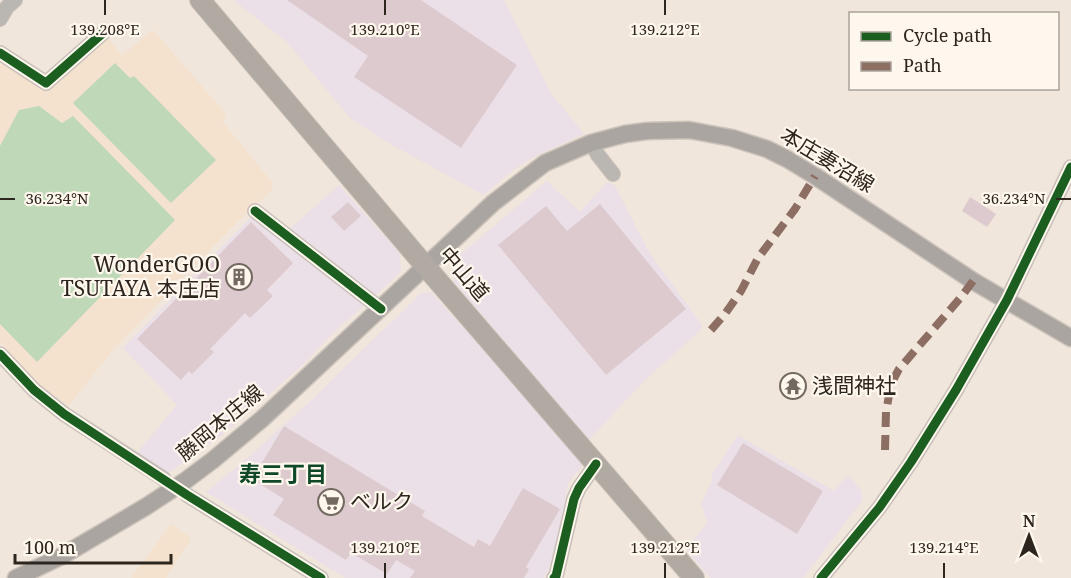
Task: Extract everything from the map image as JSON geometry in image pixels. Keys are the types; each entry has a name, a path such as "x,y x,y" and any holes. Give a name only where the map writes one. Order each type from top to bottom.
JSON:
{"highway":[{"name":"中山道","path":"200,0 694,578"}],"main road":[{"name":"本庄妻沼線","path":"426,267 493,203 545,163 591,143 625,134 690,130 732,138 767,149 787,159 973,281 1071,338"},
{"name":"藤岡本庄線","path":"16,578 62,556 185,481 262,419 426,267"}],"street":[{"path":"0,19 7,7 15,0"},
{"path":"0,52 46,83 104,32"},
{"path":"591,143 613,174"},
{"path":"821,578 879,508 956,390 1007,300 1071,167"},
{"path":"255,211 381,309"},
{"path":"0,354 34,390 64,414 164,479"},
{"path":"556,577 574,499 579,488 597,464"},
{"path":"187,495 321,578"}],"shaded area":[{"path":"233,0 504,0 551,93 584,134 538,155 515,169 483,195 383,140 349,117 287,42"},
{"path":"153,30 227,115 222,121 272,182 272,190 239,220 112,351 67,408 30,378 0,341 0,64 4,62 45,86 106,35 122,56"},
{"path":"547,181 580,212 607,182 614,184 649,252 702,325 700,331 644,381 589,440 454,282 456,258"},
{"path":"339,185 400,254 401,272 376,295 369,295 286,232"},
{"path":"251,217 365,302 364,306 335,331 303,365 221,436 168,473 136,454 177,405 123,348"},
{"path":"431,292 584,460 582,467 568,484 557,541 544,578 345,578 206,492 305,406 421,293"},
{"path":"738,435 834,491 848,475 860,489 863,500 803,578 710,578 686,550 707,522 701,504 711,483 712,474"},
{"path":"171,524 191,538 166,578 133,578 132,577"}],"green space":[{"path":"115,63 130,78 134,76 216,160 171,203 73,103"},
{"path":"39,106 62,123 73,116 175,220 37,362 0,324 0,146 19,110"}],"building":[{"path":"287,0 421,0 517,65 461,148 354,77 368,56"},
{"path":"970,197 996,214 987,227 962,211"},
{"path":"348,202 361,216 344,231 331,217"},
{"path":"600,204 686,309 606,375 498,245 546,206 567,231"},
{"name":"WonderGOO TSUTAYA 本庄店","path":"251,222 293,263 267,290 273,296 250,318 245,313 210,349 214,352 192,374 189,371 181,380 137,339"},
{"path":"284,426 425,511 422,516 474,547 478,539 490,546 523,488 560,509 526,567 529,569 524,578 410,578 415,571 396,560 387,574 351,553 346,560 273,515 284,499 252,479"},
{"path":"743,443 823,491 797,534 717,485"}],"marked path":[{"path":"711,330 741,291 758,258 795,209 815,176"},
{"path":"885,450 886,412 891,384 899,369 973,281"}],"cycle path":[{"path":"0,53 46,83 104,32"},
{"path":"821,578 879,508 956,390 1007,300 1071,167"},
{"path":"255,211 381,309"},
{"path":"0,354 34,390 64,414 187,495 321,578"},
{"path":"554,578 574,499 596,464"}],"place":[{"name":"WonderGOO TSUTAYA 本庄店","path":"239,277"},
{"name":"浅間神社","path":"793,386"},
{"name":"ベルク","path":"331,502"}],"district":[{"name":"寿三丁目","path":"283,474"}]}
